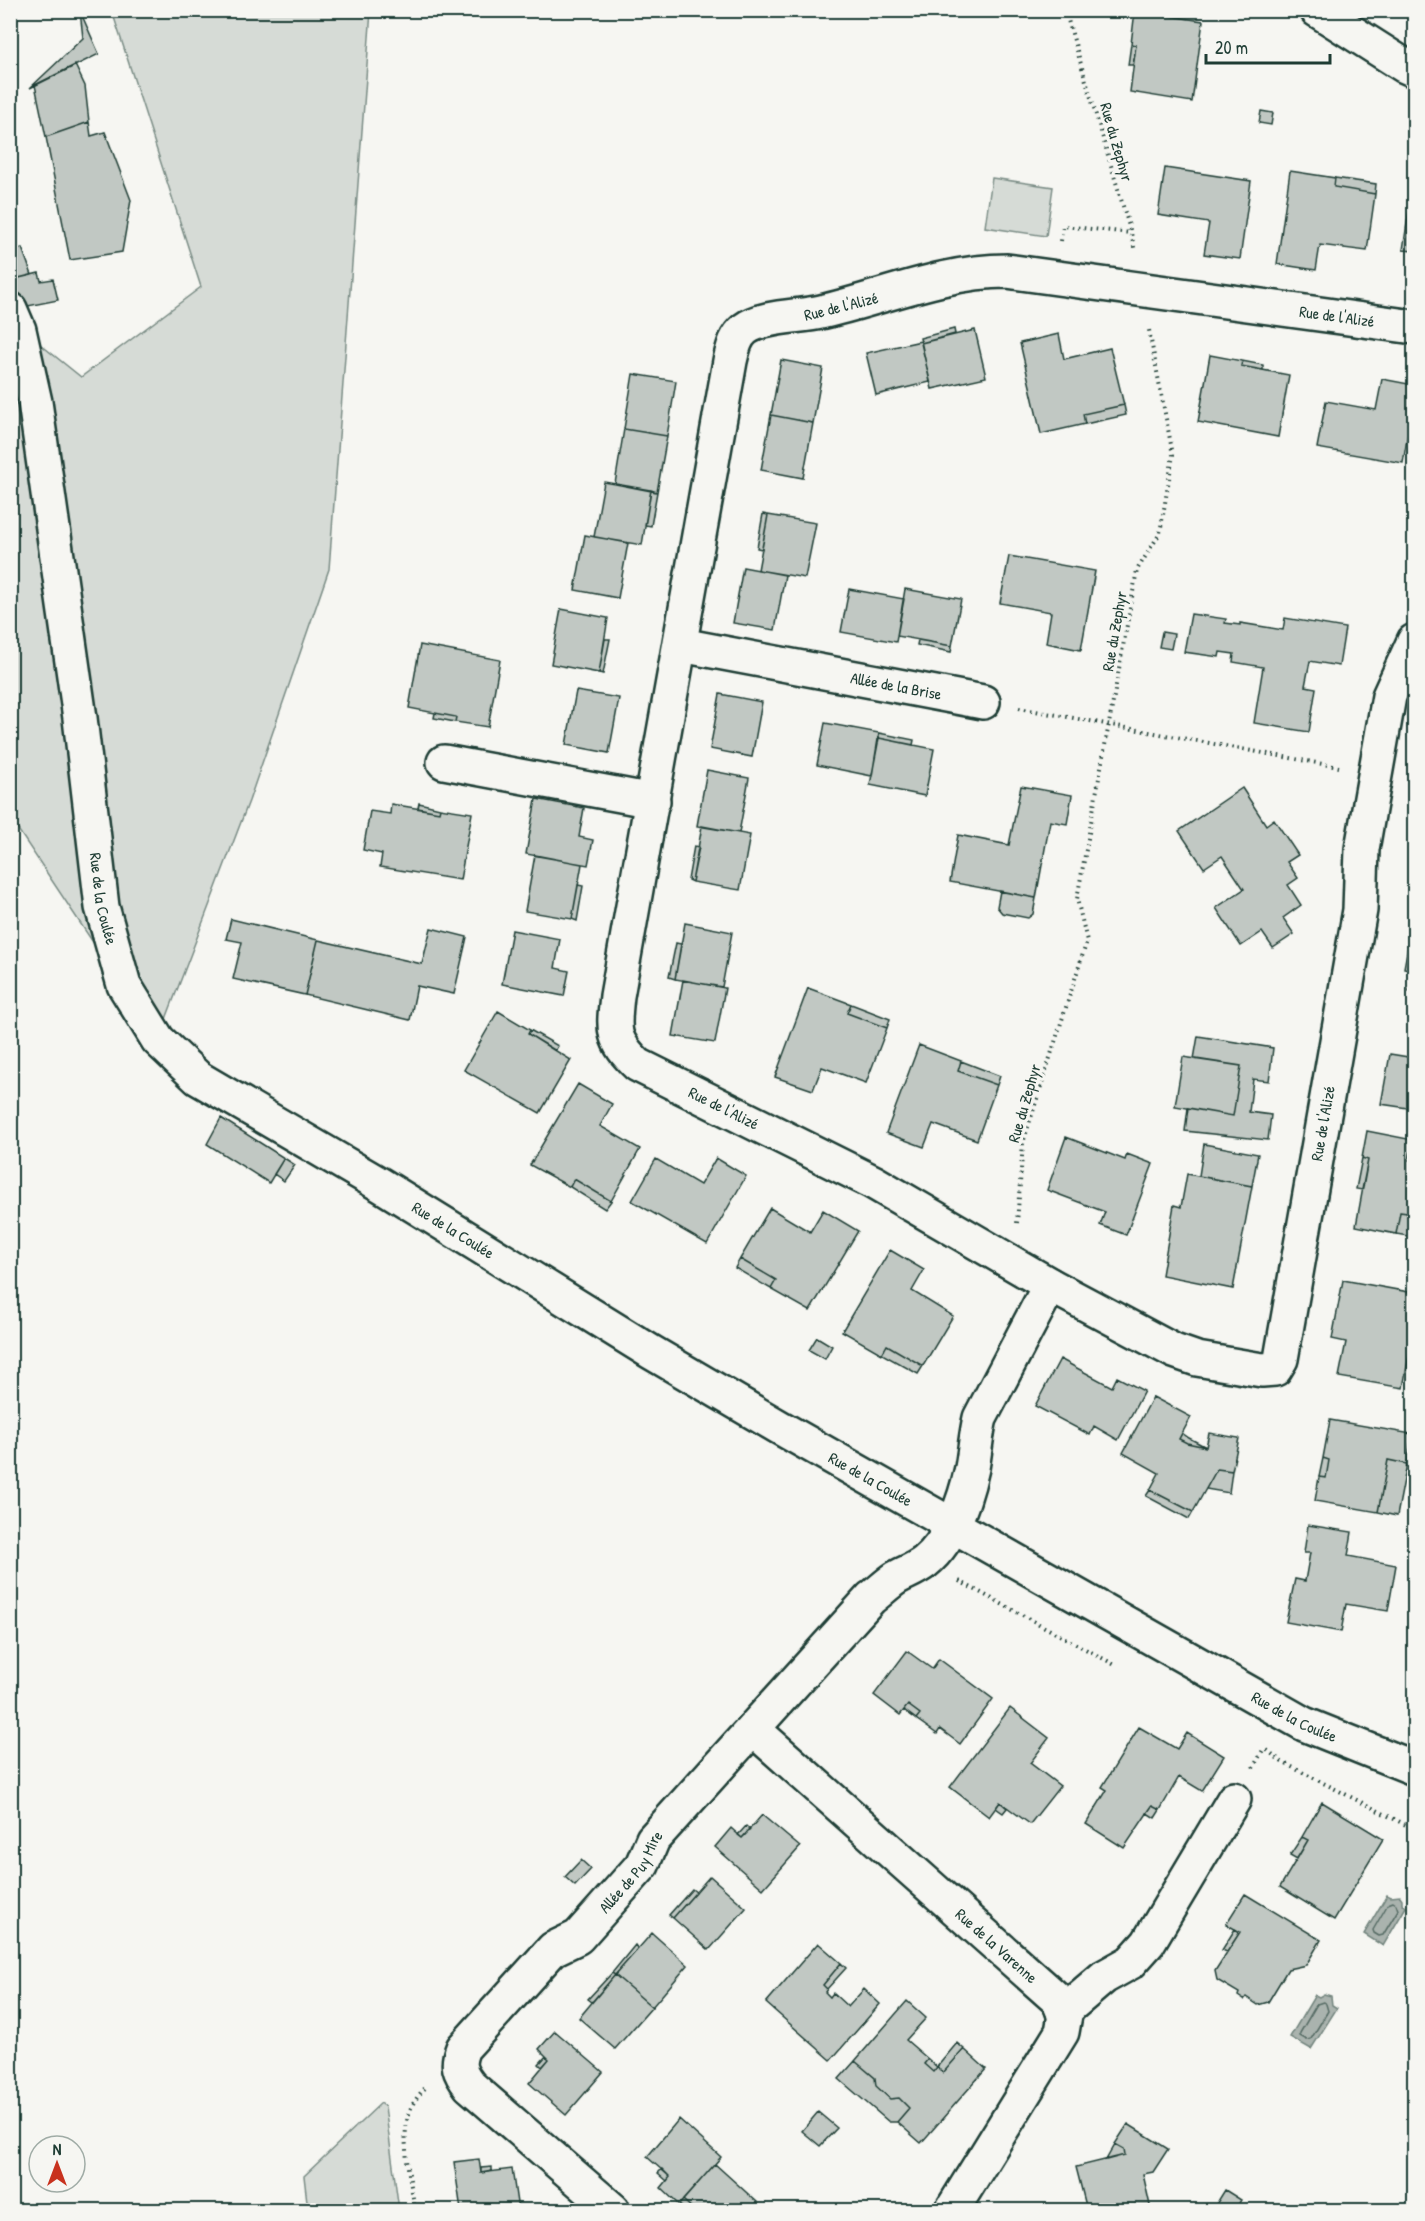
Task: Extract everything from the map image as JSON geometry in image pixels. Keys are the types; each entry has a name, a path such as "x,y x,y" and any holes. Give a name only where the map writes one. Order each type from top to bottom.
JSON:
{"street":[{"path":"1317,10 1414,70"},
{"name":"Rue de l'Alizé","path":"1414,327 1008,271 983,271 949,277 795,318 769,319 746,329 734,343 730,361 617,996 615,1033 622,1050 638,1065 873,1182 1050,1285 1184,1355 1262,1370 1275,1369 1279,1365 1360,909 1362,849 1389,696 1414,641"},
{"name":"Rue de la Coulée","path":"10,309 19,330 37,411 80,718 102,907 124,985 158,1040 198,1078 381,1185 651,1352 1304,1724 1414,1768"},
{"name":"Allée de la Brise","path":"681,645 983,702"},
{"path":"444,762 653,801"},
{"path":"952,1525 970,1475 980,1418 1050,1285"},
{"name":"Allée de Puy Mire","path":"463,2048 553,1949 578,1937 642,1865 653,1839 871,1598 894,1580 924,1562 941,1546 952,1525"},
{"name":"Rue de la Varenne","path":"753,1729 1058,2000 1063,2012"},
{"path":"952,2211 1062,2032 1065,2015 1063,2012 1104,1977 1131,1962 1148,1943 1234,1799"},
{"path":"463,2048 459,2058 460,2073 470,2086 613,2211"}],"path":[{"name":"Rue du Zephyr","path":"1012,1262 1023,1143 1087,941 1077,899 1137,570 1160,532 1173,455 1131,233 1065,10"},
{"path":"1057,278 1063,226 1131,233"},
{"path":"983,702 1375,774"},
{"path":"924,1562 1120,1667"},
{"path":"1259,1743 1282,1762 1414,1829"},
{"path":"415,2211 405,2136 409,2112 419,2094 463,2048"}],"shaded area":[{"path":"112,11 371,11 329,569 249,801 158,1040 11,819 10,320 81,377 201,287"},
{"path":"992,178 1053,187 1046,236 985,227"},
{"path":"381,2103 385,2107 399,2210 308,2210 304,2176"}],"water":[{"path":"1387,1895 1400,1896 1406,1907 1383,1946 1364,1934"},
{"path":"1324,1994 1331,1996 1332,2005 1337,2008 1311,2049 1290,2037 1315,1995 1319,1997"}],"building":[{"path":"80,11 99,54 30,88 83,38"},
{"path":"1135,11 1203,21 1192,102 1130,92 1136,45 1131,44"},
{"path":"1131,44 1136,45 1133,65 1128,65"},
{"path":"75,65 85,86 89,122 46,137 35,85"},
{"path":"1261,111 1273,113 1271,125 1259,123"},
{"path":"89,122 91,136 105,132 131,200 122,252 70,260 46,137"},
{"path":"1165,168 1251,181 1240,259 1204,254 1209,223 1158,215"},
{"path":"1290,171 1335,178 1334,187 1375,194 1367,251 1320,245 1316,270 1277,264"},
{"path":"1335,178 1376,184 1375,194 1334,187"},
{"path":"1410,203 1414,203 1414,251 1403,250"},
{"path":"22,248 32,275 10,280 10,252"},
{"path":"39,273 41,281 53,279 58,300 18,308 10,280"},
{"path":"954,329 955,334 921,343 920,338"},
{"path":"975,330 986,377 932,389 921,343"},
{"path":"1059,334 1064,359 1110,348 1124,405 1083,414 1085,424 1041,434 1020,343"},
{"path":"921,341 930,382 876,395 866,353"},
{"path":"1210,355 1242,361 1241,366 1289,375 1278,437 1198,422"},
{"path":"781,360 823,368 813,423 771,415"},
{"path":"1242,361 1263,365 1263,370 1241,366"},
{"path":"633,374 676,381 667,436 624,429"},
{"path":"1382,379 1414,385 1414,398 1403,463 1317,448 1326,401 1376,410"},
{"path":"1124,405 1126,415 1085,424 1083,414"},
{"path":"771,415 813,423 803,478 761,470"},
{"path":"624,429 667,436 657,492 615,484"},
{"path":"604,482 651,490 642,545 594,537"},
{"path":"651,490 657,492 651,526 645,525"},
{"path":"763,514 768,515 762,549 757,548"},
{"path":"768,515 816,523 805,578 758,570"},
{"path":"585,535 628,543 618,598 575,590"},
{"path":"1009,556 1095,571 1081,650 1046,643 1051,612 1000,603"},
{"path":"743,567 785,575 775,630 733,623"},
{"path":"849,589 904,599 896,642 841,632"},
{"path":"905,589 961,599 952,646 897,636"},
{"path":"561,609 608,618 599,673 551,664"},
{"path":"1191,614 1226,619 1225,623 1283,630 1285,618 1345,628 1339,666 1310,661 1305,686 1316,688 1309,732 1254,723 1263,667 1233,662 1234,654 1220,652 1219,657 1184,652"},
{"path":"1162,632 1174,634 1171,649 1159,647"},
{"path":"605,639 610,639 603,674 599,673"},
{"path":"918,640 952,646 951,652 917,645"},
{"path":"420,645 500,660 488,727 455,722 456,717 409,708"},
{"path":"576,691 619,698 609,753 566,745"},
{"path":"720,694 762,702 752,757 710,749"},
{"path":"435,713 456,717 455,722 434,718"},
{"path":"825,723 879,733 872,776 817,765"},
{"path":"879,733 914,740 913,745 879,738"},
{"path":"879,738 934,749 925,796 870,785"},
{"path":"707,770 749,778 739,833 697,826"},
{"path":"1021,786 1072,795 1067,824 1050,821 1036,898 950,882 958,835 1009,845"},
{"path":"1242,788 1266,825 1274,819 1298,855 1287,862 1298,878 1288,885 1301,905 1283,918 1294,934 1273,948 1262,932 1241,946 1216,908 1244,889 1222,856 1204,868 1179,831"},
{"path":"536,799 584,808 579,837 593,840 588,865 526,854"},
{"path":"419,803 440,808 439,812 418,808"},
{"path":"391,804 439,812 440,808 472,813 460,880 380,867 382,854 363,850 370,811 390,814"},
{"path":"702,826 750,835 740,890 692,882"},
{"path":"694,846 699,847 692,882 688,880"},
{"path":"535,855 582,864 572,919 525,911"},
{"path":"578,885 583,886 577,921 572,919"},
{"path":"1414,890 1414,931 1407,929"},
{"path":"1000,891 1036,898 1033,914 1028,918 1002,913 997,907"},
{"path":"231,919 318,940 305,995 233,979 242,942 226,939"},
{"path":"685,923 732,932 722,987 675,979"},
{"path":"431,928 467,937 454,994 417,986 410,1020 305,995 318,940 422,964"},
{"path":"512,930 560,939 555,968 569,971 564,996 502,984"},
{"path":"1411,930 1414,931 1412,970 1404,968"},
{"path":"676,943 681,944 675,979 669,977"},
{"path":"1414,958 1414,992 1409,991"},
{"path":"683,980 725,988 715,1043 673,1036"},
{"path":"808,988 851,1004 847,1013 887,1028 866,1083 822,1067 813,1090 775,1077"},
{"path":"851,1004 890,1019 887,1028 847,1013"},
{"path":"498,1011 530,1030 528,1034 571,1060 540,1113 464,1070"},
{"path":"530,1030 558,1046 555,1051 528,1034"},
{"path":"1198,1036 1273,1048 1269,1081 1253,1079 1249,1112 1271,1115 1268,1140 1185,1131 1188,1108 1233,1116 1241,1066 1194,1059"},
{"path":"919,1045 961,1061 958,1071 997,1085 977,1140 933,1124 924,1147 886,1133"},
{"path":"1390,1054 1414,1058 1414,1109 1381,1104"},
{"path":"1183,1057 1241,1066 1233,1116 1175,1106"},
{"path":"961,1061 1000,1076 997,1085 958,1071"},
{"path":"578,1084 612,1104 600,1126 640,1149 611,1201 574,1179 570,1187 530,1165"},
{"path":"221,1118 284,1158 269,1183 207,1144"},
{"path":"1367,1131 1413,1140 1409,1160 1414,1161 1414,1214 1400,1212 1396,1234 1356,1226 1368,1160 1362,1158"},
{"path":"1066,1137 1125,1160 1127,1154 1153,1164 1126,1235 1100,1225 1105,1212 1047,1190"},
{"path":"1204,1144 1258,1154 1252,1186 1199,1176"},
{"path":"284,1158 295,1165 284,1181 274,1174"},
{"path":"716,1158 746,1176 707,1244 632,1201 656,1159 700,1185"},
{"path":"1362,1158 1368,1160 1362,1190 1356,1189"},
{"path":"1187,1174 1252,1186 1233,1289 1162,1275 1174,1205 1181,1207"},
{"path":"574,1179 611,1201 605,1209 570,1187"},
{"path":"770,1208 810,1232 823,1210 858,1231 810,1311 771,1289 776,1280 740,1259"},
{"path":"1400,1212 1414,1214 1414,1237 1396,1234"},
{"path":"890,1250 924,1270 912,1291 953,1316 923,1366 887,1345 882,1354 842,1331"},
{"path":"740,1259 776,1280 771,1289 735,1268"},
{"path":"1343,1280 1414,1293 1414,1351 1410,1350 1403,1388 1339,1377 1346,1342 1332,1339"},
{"path":"817,1337 832,1346 825,1359 809,1350"},
{"path":"887,1345 923,1366 918,1374 882,1354"},
{"path":"1060,1359 1112,1387 1117,1377 1144,1391 1118,1440 1094,1426 1090,1435 1035,1406"},
{"path":"1153,1397 1191,1417 1179,1439 1187,1443 1206,1447 1209,1433 1239,1438 1232,1471 1217,1469 1193,1512 1150,1490 1159,1473 1123,1453"},
{"path":"1330,1420 1412,1434 1407,1464 1388,1460 1378,1512 1315,1501 1319,1477 1326,1478 1329,1460 1323,1458"},
{"path":"1182,1433 1189,1438 1206,1447 1179,1439"},
{"path":"1323,1458 1329,1460 1326,1478 1319,1477"},
{"path":"1388,1460 1407,1464 1397,1516 1378,1512"},
{"path":"1217,1469 1232,1471 1229,1493 1206,1489"},
{"path":"1150,1490 1193,1512 1189,1519 1146,1496"},
{"path":"1308,1525 1352,1532 1348,1556 1396,1565 1388,1611 1346,1604 1341,1632 1286,1622 1295,1579 1305,1581 1310,1553 1304,1553"},
{"path":"907,1651 932,1669 939,1659 993,1699 960,1744 940,1729 937,1734 916,1719 920,1714 908,1705 900,1715 874,1695"},
{"path":"908,1705 920,1714 916,1719 904,1710"},
{"path":"1010,1708 1049,1738 1030,1763 1060,1786 1030,1824 1000,1802 989,1817 950,1787"},
{"path":"1139,1727 1177,1749 1187,1733 1224,1756 1202,1791 1179,1777 1160,1810 1152,1806 1124,1848 1086,1824 1107,1790 1102,1787"},
{"path":"1000,1802 1007,1808 1003,1813 996,1808"},
{"path":"1322,1802 1383,1839 1334,1920 1280,1887 1308,1840 1302,1837"},
{"path":"1152,1806 1160,1810 1155,1818 1147,1813"},
{"path":"762,1815 800,1847 763,1889 715,1847 731,1828 742,1838"},
{"path":"746,1826 750,1830 742,1838 738,1835"},
{"path":"1302,1837 1308,1840 1297,1859 1290,1855"},
{"path":"581,1860 591,1869 575,1886 565,1877"},
{"path":"710,1876 746,1908 709,1950 673,1918"},
{"path":"692,1889 696,1892 673,1918 669,1915"},
{"path":"1245,1894 1321,1940 1306,1965 1288,1969 1268,2002 1258,2005 1246,1997 1244,2000 1238,1996 1239,1993 1217,1980 1215,1971 1240,1932 1226,1924"},
{"path":"1235,1929 1240,1932 1227,1952 1222,1950"},
{"path":"652,1933 688,1965 652,2007 615,1975"},
{"path":"818,1943 841,1963 823,1985 830,1997 833,1993 848,2007 864,1989 880,2004 831,2060 766,2003"},
{"path":"635,1945 638,1949 615,1975 612,1973"},
{"path":"841,1963 846,1968 827,1989 823,1985"},
{"path":"612,1973 615,1975 592,2002 588,1999"},
{"path":"615,1975 652,2007 615,2049 579,2018"},
{"path":"907,2001 926,2018 906,2040 928,2059 924,2064 933,2072 937,2067 943,2073 964,2049 986,2069 921,2143 897,2122 909,2108 899,2098 890,2099 876,2086 875,2078 855,2061"},
{"path":"555,2031 603,2072 566,2115 529,2083 549,2059 539,2049"},
{"path":"957,2043 964,2049 943,2073 937,2067"},
{"path":"546,2056 549,2059 542,2067 539,2064"},
{"path":"928,2059 937,2067 933,2072 924,2064"},
{"path":"855,2061 875,2078 876,2086 890,2099 899,2098 909,2108 897,2122 889,2122 839,2079"},
{"path":"818,2112 837,2128 820,2146 802,2131"},
{"path":"679,2119 721,2157 679,2205 661,2188 670,2177 647,2157"},
{"path":"1128,2124 1168,2149 1153,2172 1143,2174 1151,2210 1087,2210 1076,2167 1125,2155 1124,2149 1115,2144"},
{"path":"1115,2144 1124,2149 1125,2155 1106,2160"},
{"path":"479,2159 481,2173 512,2169 518,2210 461,2210 454,2162"},
{"path":"715,2164 757,2202 749,2210 694,2210 683,2200"},
{"path":"492,2167 492,2171 481,2173 481,2168"},
{"path":"662,2169 670,2177 667,2181 658,2173"},
{"path":"1225,2190 1241,2200 1235,2210 1222,2210 1215,2206"},
{"path":"683,2200 694,2210 686,2210 679,2205"}]}
